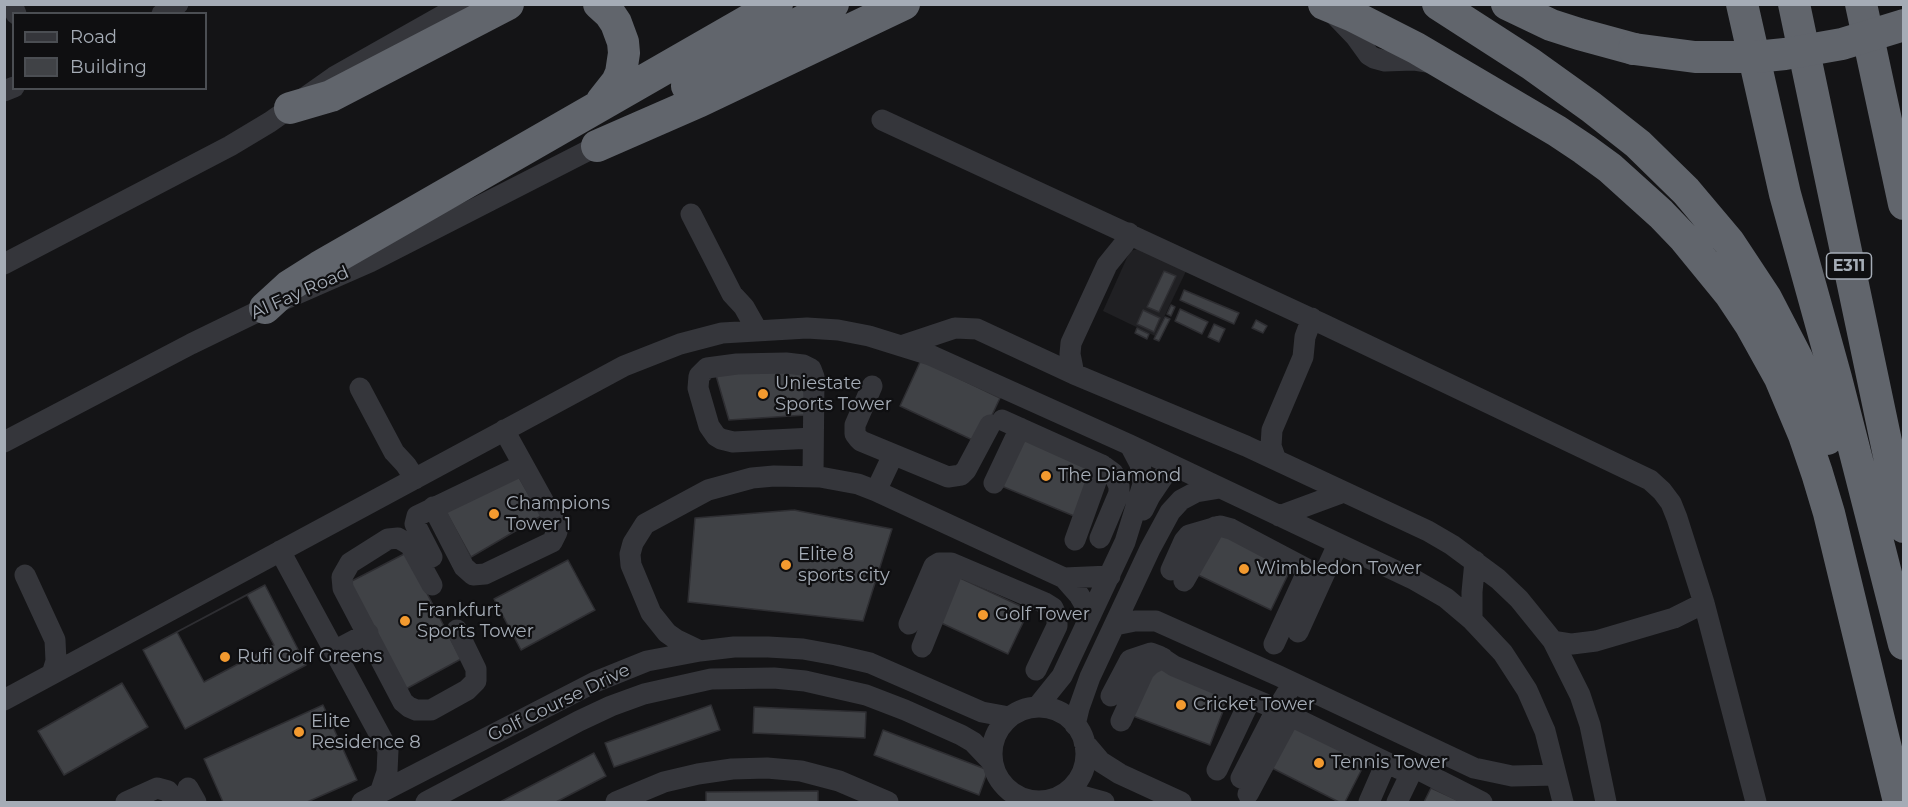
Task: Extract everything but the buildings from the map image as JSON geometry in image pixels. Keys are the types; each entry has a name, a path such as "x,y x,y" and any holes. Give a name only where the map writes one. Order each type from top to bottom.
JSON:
{"highway":[{"path":"290,108 331,96 469,13 508,4"},
{"path":"469,13 512,12 528,4"},
{"path":"597,106 612,91 617,82 621,73 624,52 616,23 599,4"},
{"path":"265,308 289,286 319,267 777,4"},
{"path":"597,146 677,91 832,4"},
{"path":"597,146 721,91 903,4"},
{"path":"1323,4 1385,31 1557,131 1626,182 1685,239 1723,285 1750,324 1780,378 1793,406 1817,473 1829,513 1899,802"},
{"path":"1438,4 1561,85 1638,144 1708,216 1729,242 1766,298 1810,388 1831,452 1859,576 1879,714"},
{"path":"1508,4 1551,25 1579,34 1634,49 1695,57 1785,54 1842,44 1904,25"},
{"path":"1742,4 1785,194 1836,378 1904,644"},
{"name":"E311","path":"1794,4 1904,527"},
{"path":"1862,4 1904,204"}],"street":[{"path":"165,12 178,4"},
{"path":"4,264 230,146 290,108"},
{"path":"882,120 1123,230 1650,480 1671,503 1706,609 1756,802"},
{"name":"Al Fay Road","path":"4,442 191,344 265,308 361,266 597,146"},
{"path":"691,214 732,294 749,314 757,330"},
{"path":"1074,374 1070,354 1071,343 1107,265 1124,244 1123,230"},
{"path":"716,366 716,335 729,319 732,294"},
{"path":"1276,460 1271,446 1272,430 1303,357 1316,342 1318,322"},
{"path":"4,700 624,366 670,347 716,335 757,330 807,328 837,330 869,336 904,345 930,355 1130,445 1413,579 1446,598 1472,620 1503,653 1527,690 1545,731 1563,802"},
{"path":"904,345 956,328 970,328 1246,446 1428,531 1475,561 1519,599 1553,641 1572,677 1590,725 1606,802"},
{"path":"1040,358 1061,350 1071,343"},
{"path":"813,438 727,441 716,436 709,426 697,382 702,371 716,366 762,363 807,366 814,377 813,476"},
{"path":"872,386 855,425 855,434 861,441 948,477 955,477 966,471 1004,424"},
{"path":"360,388 410,482"},
{"path":"984,482 1014,393"},
{"path":"1004,424 1108,468 1117,479 1119,493 1100,538"},
{"path":"426,511 464,567 473,575 485,574 552,542 557,527 504,430"},
{"path":"1246,446 1260,440 1272,430"},
{"path":"1037,707 1062,676 1125,542 1143,484 1140,464 1130,445"},
{"path":"876,491 893,455"},
{"path":"435,555 415,524 415,518 523,465"},
{"path":"1075,540 1102,465"},
{"path":"1125,542 1135,530 1150,496 1173,466"},
{"path":"1150,549 1152,533 1169,493 1173,466"},
{"path":"700,651 667,633 651,613 631,565 630,554 633,543 645,524 708,490 729,483 774,476 813,476 839,480 876,491 1064,578 1079,595 1091,615"},
{"path":"1181,802 1120,774 1101,762 1080,733 1058,711 1037,707 1009,717 994,737 992,750 992,762 1005,794 1014,794 1031,802 1052,800 1068,792 1077,782 1086,756 1080,733 1090,677 1150,549 1170,512 1182,500 1196,492 1220,488"},
{"path":"1280,516 1344,492"},
{"path":"1178,575 1215,526 1231,529 1315,573"},
{"path":"922,647 964,532"},
{"path":"432,585 410,545 403,539 388,539 350,563 342,577 343,588 403,702 416,710 430,710 467,690 476,681 476,669 457,630"},
{"path":"1274,644 1315,573 1338,544"},
{"path":"280,551 387,750 387,772 371,798"},
{"path":"1472,620 1475,561"},
{"path":"909,624 934,566 939,563 953,564 1049,605 1057,617 1057,626 1030,669"},
{"path":"1298,632 1315,573"},
{"path":"25,575 55,640 56,661 52,675"},
{"path":"1064,578 1110,576"},
{"path":"1133,585 1142,605 1156,621"},
{"path":"1553,641 1572,644 1596,641 1706,609"},
{"path":"647,661 651,638 651,613"},
{"path":"1115,625 1135,621 1156,621 1286,679 1474,768 1512,776 1556,775"},
{"path":"334,651 368,633"},
{"path":"55,640 75,652 90,654"},
{"path":"1572,677 1580,658 1596,641"},
{"name":"Golf Course Drive","path":"371,798 595,682 647,661 700,651 768,646 837,655 870,663 982,712 1009,717"},
{"path":"1111,696 1130,660 1151,653 1174,666 1271,707 1393,766"},
{"path":"1121,721 1144,670 1163,658"},
{"name":"Golf Course Drive","path":"426,802 611,706 677,685 711,679 805,681 866,695 961,735 973,742 992,762"},
{"path":"1234,779 1286,679"},
{"path":"480,774 475,764 478,753 531,722 540,710"},
{"path":"1369,802 1409,737"},
{"path":"387,750 410,763 429,767"},
{"path":"1385,802 1393,766"},
{"path":"616,802 664,782 698,774 732,769 767,768 801,771 839,781 888,802"},
{"path":"1462,793 1474,768"},
{"path":"1397,802 1411,773 1416,770 1482,802"},
{"path":"126,802 156,788 187,798"},
{"path":"1068,792 1104,802"}],"shaded area":[{"path":"1146,247 1188,267 1155,336 1103,311 1130,251"}],"place":[{"name":"Uniestate Sports Tower","path":"763,394"},
{"name":"The Diamond","path":"1046,476"},
{"name":"Champions Tower 1","path":"494,514"},
{"name":"Elite 8 sports city","path":"786,565"},
{"name":"Wimbledon Tower","path":"1244,569"},
{"name":"Golf Tower","path":"983,615"},
{"name":"Frankfurt Sports Tower","path":"405,621"},
{"name":"Rufi Golf Greens","path":"225,657"},
{"name":"Cricket Tower","path":"1181,705"},
{"name":"Elite Residence 8","path":"299,732"},
{"name":"Tennis Tower","path":"1319,763"}]}
